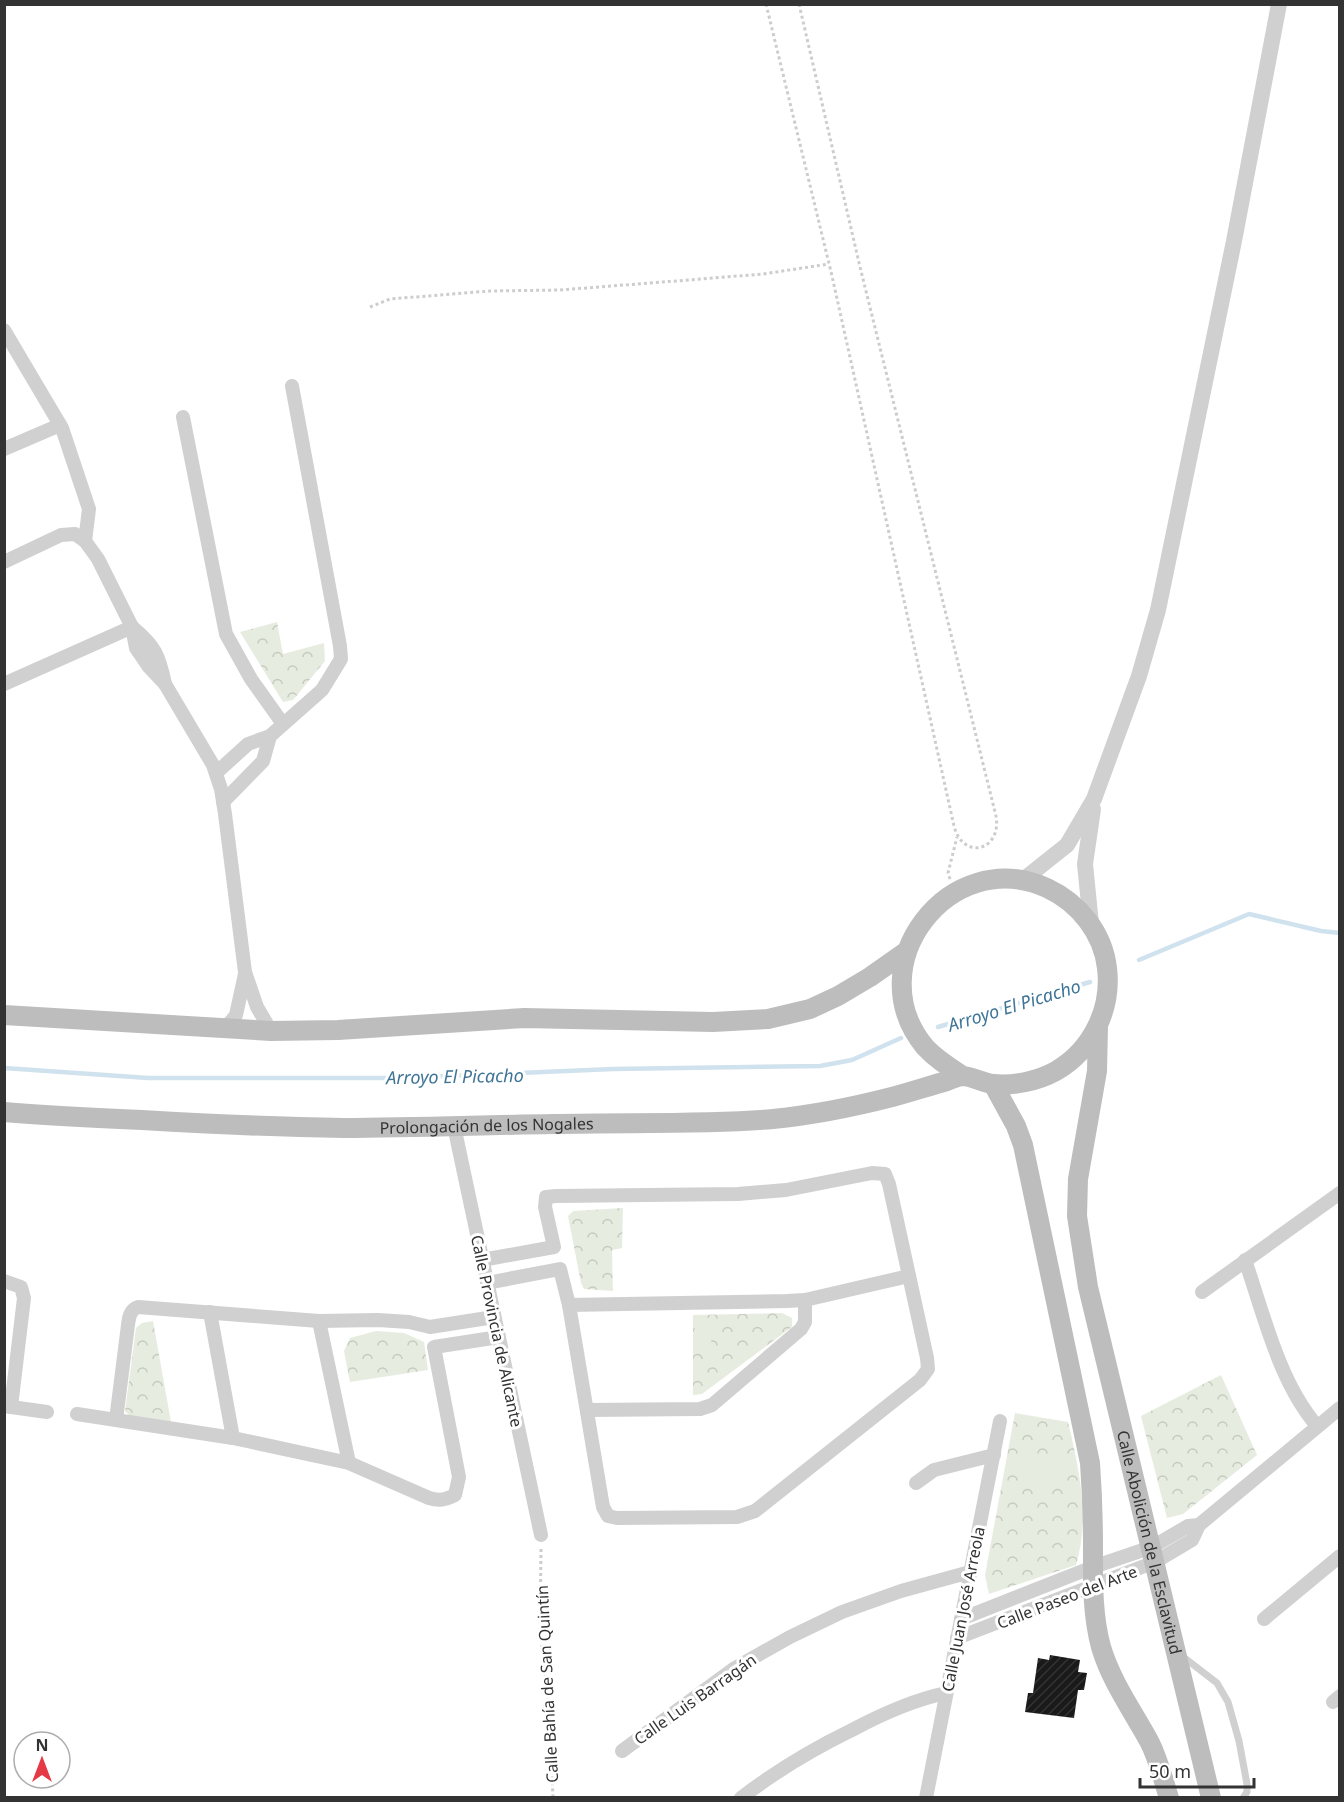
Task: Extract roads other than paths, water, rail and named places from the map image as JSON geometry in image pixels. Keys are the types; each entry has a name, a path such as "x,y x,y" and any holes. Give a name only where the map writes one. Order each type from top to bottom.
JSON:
{"main road":[{"path":"1023,880 1061,895 1077,908 1090,924 1101,943 1107,963 1107,996 1098,1026 1080,1052 1055,1072 1025,1083 993,1084 963,1076 942,1063 924,1046 911,1024 903,1000 902,975 907,951 914,934 924,918 937,905 968,886 986,881 1023,880"},
{"path":"4,1015 271,1031 338,1030 524,1018 713,1022 768,1019 810,1009 838,996 907,951"},
{"name":"Calle Abolición de la Esclavitud","path":"1098,1026 1097,1071 1078,1179 1077,1216 1088,1287 1211,1797"},
{"name":"Prolongación de los Nogales","path":"4,1112 264,1127 349,1128 773,1119 893,1097 963,1076"},
{"path":"993,1084 1016,1126 1023,1146 1090,1463 1093,1501 1093,1587 1095,1618 1101,1646 1109,1671 1150,1744 1169,1797"}],"street":[{"path":"1023,880 1067,845 1094,799 1139,676 1158,610 1280,4"},
{"path":"5,332 60,425 89,509 85,541"},
{"path":"216,773 248,744 270,736 322,690 341,659 292,386"},
{"path":"183,417 226,634 251,680 284,724"},
{"path":"4,449 60,425"},
{"path":"4,562 61,535 75,534 85,541 98,559 132,627 136,648 148,667 165,684 216,773 223,801 245,972 257,1007 271,1031"},
{"path":"4,684 132,627"},
{"path":"223,801 263,761 270,736"},
{"path":"1090,924 1085,864 1094,799"},
{"path":"225,1029 236,1015 245,972"},
{"name":"Calle Provincia de Alicante","path":"454,1126 541,1535"},
{"path":"872,1173 885,1174 928,1370 920,1380 755,1511 737,1517 617,1518 608,1516 603,1506 569,1305 554,1247 545,1207 546,1197 786,1191 872,1173"},
{"path":"1202,1292 1340,1193"},
{"path":"482,1260 554,1247"},
{"path":"1245,1260 1275,1349 1288,1379 1303,1410 1317,1426"},
{"path":"487,1282 560,1269"},
{"path":"569,1305 805,1300 909,1276"},
{"path":"4,1281 21,1287 24,1298 8,1407 48,1412"},
{"path":"587,1410 700,1409 712,1405 801,1329 806,1322 805,1300"},
{"path":"116,1420 128,1326 134,1309 145,1307 319,1321 378,1320 430,1326 494,1317"},
{"path":"210,1312 233,1438"},
{"path":"319,1321 349,1462"},
{"path":"77,1414 233,1438 349,1462 438,1501 448,1499 455,1495 459,1477 430,1326"},
{"path":"434,1347 499,1337"},
{"name":"Calle Paseo del Arte","path":"957,1638 1093,1587 1154,1555 1192,1540 1199,1525 1339,1409"},
{"name":"Calle Juan José Arreola","path":"926,1797 1000,1421"},
{"path":"915,1483 934,1470 993,1455"},
{"name":"Calle Paseo del Arte","path":"961,1619 1093,1567 1154,1555"},
{"path":"1264,1619 1340,1556"},
{"name":"Calle Luis Barragán","path":"622,1751 735,1668 790,1637 842,1612 901,1591 970,1572"},
{"path":"1004,1603 1008,1619"},
{"path":"741,1797 819,1746 903,1706 946,1693"}],"lane":[{"path":"1176,1652 1217,1683 1228,1702 1239,1741 1247,1784 1243,1797"}],"waterway":[{"name":"Arroyo El Picacho","path":"1139,960 1249,914 1321,931 1340,933"},
{"name":"Arroyo El Picacho","path":"938,1027 1090,982"},
{"name":"Arroyo El Picacho","path":"4,1068 148,1078 400,1078 613,1069 820,1066 852,1060 901,1038"}]}
